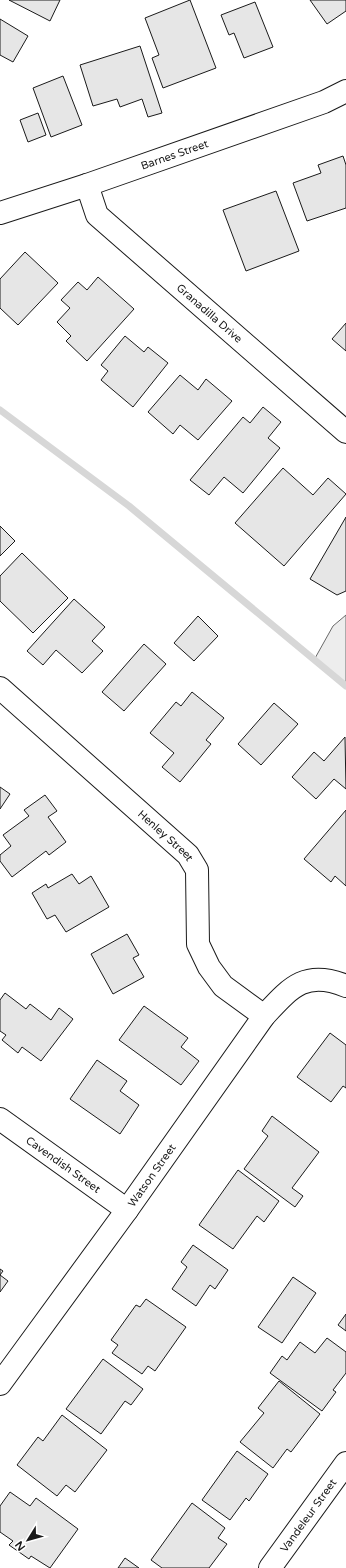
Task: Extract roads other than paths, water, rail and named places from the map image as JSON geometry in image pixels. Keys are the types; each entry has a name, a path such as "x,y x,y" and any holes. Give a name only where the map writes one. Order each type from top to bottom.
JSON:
{"street":[{"name":"Barnes Street","path":"0,213 87,185 324,102 346,91"},
{"name":"Granadilla Drive","path":"87,185 97,215 346,432"},
{"name":"Henley Street","path":"0,688 188,855 197,870 198,944 209,967 223,986 264,1016"},
{"name":"Watson Street","path":"0,1384 128,1210 264,1016 281,997 294,986 314,980 332,980 346,986"},
{"name":"Cavendish Street","path":"0,1119 128,1210"},
{"name":"Vandeleur Street","path":"270,1568 346,1463"}],"waterway":[{"path":"0,410 129,506 346,686"}]}
